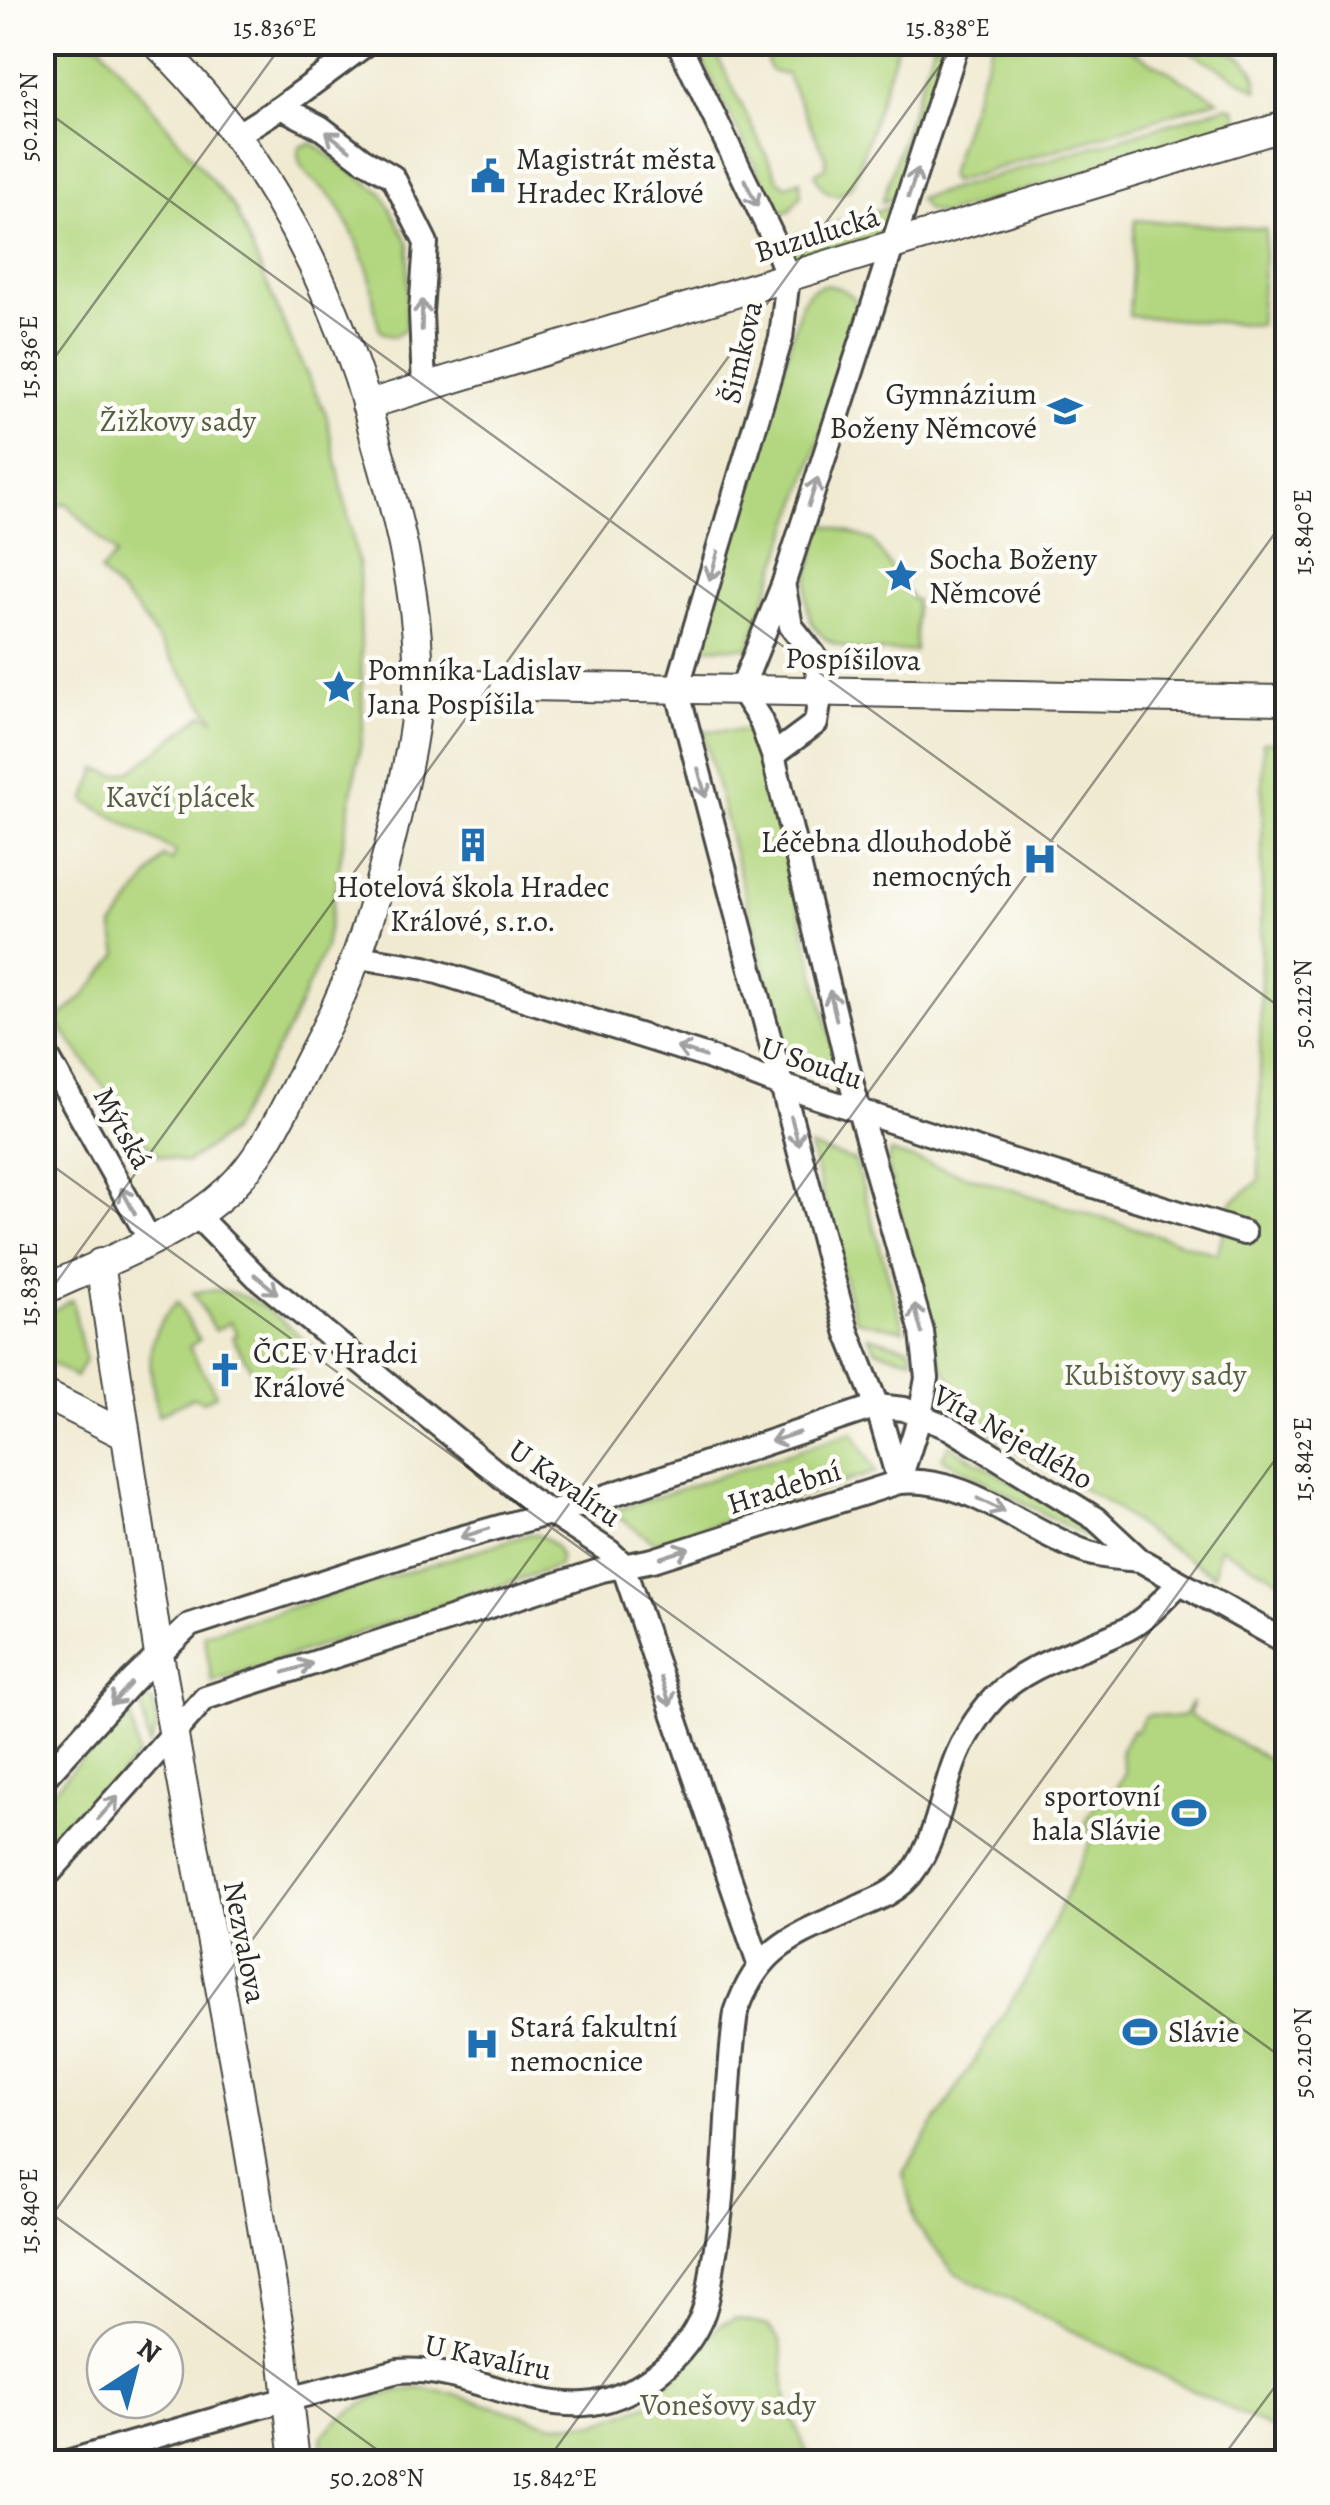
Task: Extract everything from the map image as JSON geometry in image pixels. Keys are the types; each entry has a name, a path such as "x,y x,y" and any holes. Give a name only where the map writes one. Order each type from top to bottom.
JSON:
{"street":[{"path":"42,1290 196,1215 228,1190 259,1152 323,1034 359,957 404,784 418,684 409,573 357,371 311,265 266,182 204,93 155,42"},
{"path":"235,136 369,42"},
{"name":"Šimkova","path":"677,689 781,338 788,277 678,42"},
{"path":"899,1482 920,1416 926,1378 922,1332 859,1111 772,755 760,719 741,690 783,585 958,42"},
{"path":"281,107 320,127 393,177 426,243 421,312 424,388"},
{"name":"Buzulucká","path":"366,405 1288,124"},
{"path":"772,755 816,723 821,691 814,655 791,626 783,585"},
{"name":"Pospíšilova","path":"418,684 1288,700"},
{"path":"677,689 848,1331 877,1406 899,1482"},
{"name":"U Soudu","path":"359,957 424,968 1244,1233"},
{"name":"Mýtská","path":"42,1047 150,1240"},
{"name":"U Kavalíru","path":"196,1215 257,1278 550,1513 610,1552 623,1566 759,1964"},
{"name":"Nezvalova","path":"100,1263 158,1655 239,2090 289,2400 294,2462"},
{"path":"42,1393 124,1434"},
{"name":"Víta Nejedlého","path":"877,1406 904,1409 950,1428 1096,1519 1140,1560 1288,1643"},
{"name":"Hradební","path":"42,1780 190,1625 877,1406"},
{"name":"Víta Nejedlého","path":"899,1482 924,1479 955,1487 1088,1554 1140,1560"},
{"name":"Hradební","path":"42,1880 205,1698 602,1570 652,1560 899,1482"},
{"name":"U Kavalíru","path":"67,2462 398,2371 421,2369 544,2403 588,2404 624,2394 651,2378 680,2351 698,2326 706,2304 722,2220 736,2013 744,1987 759,1964 798,1934 893,1892 912,1874 943,1802 955,1760 994,1698 1030,1670 1129,1628 1180,1583"}],"green space":[{"name":"Žižkovy sady","path":"43,42 100,44 235,209 326,414 359,567 363,730 325,948 290,1026 229,1133 186,1163 158,1155 138,1135 56,1021 83,997 118,955 113,927 164,856 172,861 176,852 85,801 97,769 117,775 133,770 204,714 215,720 136,609 100,572 116,555 66,503 43,510"},
{"path":"694,43 711,43 779,181 786,186 800,180 801,196 789,211 774,214 765,208 766,188"},
{"path":"770,43 898,43 853,185 839,195 826,191 817,178 815,173 826,168 826,158 786,74 769,68 767,61 773,50"},
{"path":"934,43 950,43 900,197 882,202"},
{"path":"992,43 1119,43 1218,100 952,182 948,177"},
{"path":"1176,43 1215,47 1241,58 1256,77 1257,90"},
{"path":"1228,106 1235,109 1238,120 1231,129 941,215 927,210 918,199"},
{"path":"312,143 382,193 409,244 406,328 394,337 381,332 368,269 342,213 300,163 299,147"},
{"path":"897,205 890,224 874,236 802,260 791,257 785,248 797,235"},
{"path":"1135,220 1266,229 1259,325 1129,316"},
{"path":"823,285 850,295 860,321 749,648 701,647 802,302 811,290"},
{"path":"824,524 872,540 916,600 915,651 852,649 830,642 817,630 809,615 807,598"},
{"path":"757,730 836,1061 831,1076 788,1063 703,731"},
{"name":"Kubištovy sady","path":"1263,742 1287,742 1287,1584 1219,1547 1214,1575 1105,1501 1029,1459 994,1434 941,1364 887,1167 891,1152 1217,1254 1232,1202 1259,1181"},
{"path":"810,1147 855,1161 904,1330 855,1320"},
{"path":"210,1290 254,1301 314,1348 265,1392 232,1337 237,1334 230,1322 215,1331 193,1293"},
{"path":"72,1300 85,1360 76,1377 43,1359 43,1316"},
{"path":"177,1302 199,1340 189,1347 216,1394 203,1401 193,1397 158,1415 151,1369 153,1341 165,1315"},
{"path":"868,1336 911,1348 912,1359 876,1350"},
{"path":"853,1432 876,1472 656,1543 611,1512"},
{"path":"949,1445 1092,1529 1096,1538 1090,1539 942,1458"},
{"path":"530,1534 553,1544 559,1554 559,1566 212,1682 204,1634"},
{"path":"140,1696 154,1702 157,1729 149,1746"},
{"name":"Slávie","path":"1192,1702 1189,1715 1283,1767 1284,1760 1287,1762 1287,2437 954,2272 916,2225 903,2173 1031,1971 1091,1840 1086,1822 1096,1804 1113,1794 1125,1772 1120,1752 1132,1729 1136,1731 1145,1716 1184,1716"},
{"path":"130,1705 138,1756 43,1863 43,1802"},
{"name":"Vonešovy sady","path":"736,2319 768,2326 781,2341 787,2405 811,2462 324,2462 322,2436 339,2419 377,2396 418,2388 449,2393 554,2425 598,2423 649,2404 721,2324"}],"place":[{"name":"Magistrát města Hradec Králové","path":"488,176"},
{"name":"Gymnázium Boženy Němcové","path":"1065,411"},
{"name":"Socha Boženy Němcové","path":"901,576"},
{"name":"Pomníka Ladislav Jana Pospíšila","path":"339,687"},
{"name":"Hotelová škola Hradec Králové, s.r.o.","path":"473,845"},
{"name":"Léčebna dlouhodobě nemocných","path":"1040,859"},
{"name":"ČCE v Hradci Králové","path":"225,1370"},
{"name":"sportovní hala Slávie","path":"1189,1813"},
{"name":"Slávie","path":"1140,2032"},
{"name":"Stará fakultní nemocnice","path":"482,2044"}],"park label":[{"name":"Kavčí plácek","path":"180,797"}]}
